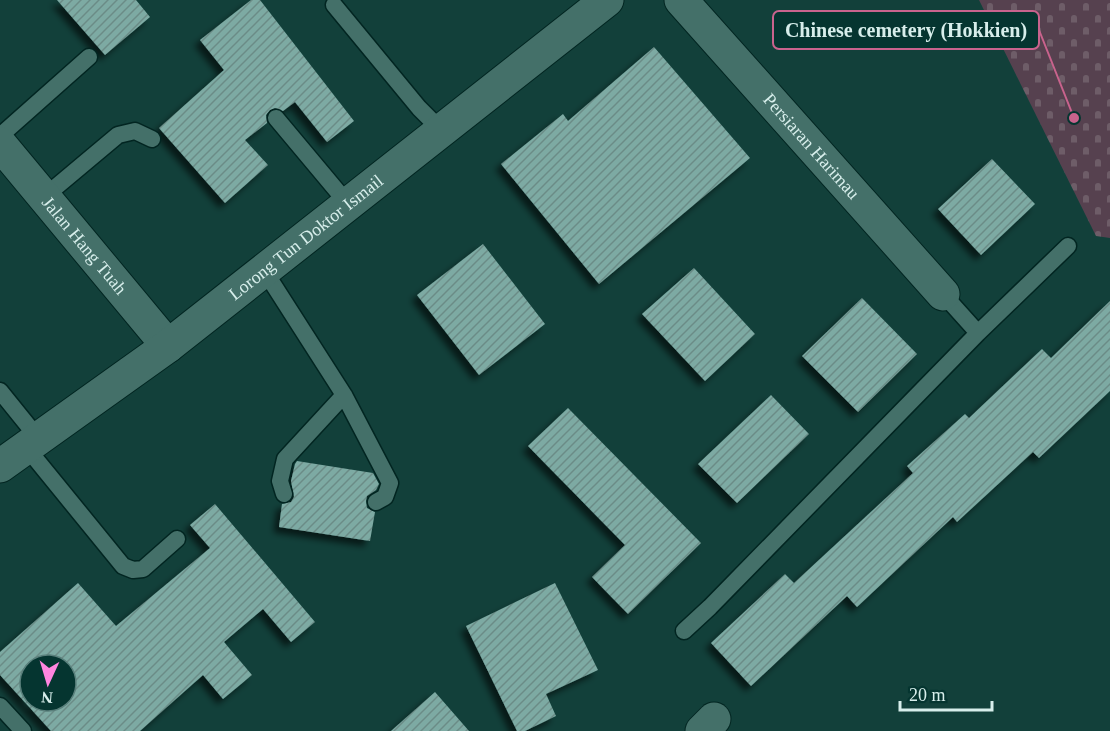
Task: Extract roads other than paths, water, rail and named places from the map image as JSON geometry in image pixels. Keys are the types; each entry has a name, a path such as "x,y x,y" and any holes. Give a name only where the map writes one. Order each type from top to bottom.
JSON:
{"street":[{"name":"Persiaran Harimau","path":"681,0 943,294"},
{"name":"Lorong Tun Doktor Ismail","path":"0,466 168,346 602,1"},
{"name":"Jalan Hang Tuah","path":"0,144 168,346"}],"lane":[{"path":"334,5 419,108 441,130"},
{"path":"0,135 90,57"},
{"path":"276,118 348,204"},
{"path":"44,197 118,135 135,131 152,138"},
{"path":"684,631 978,333 1068,246"},
{"path":"264,270 344,395 390,483 385,497 376,502"},
{"path":"943,294 978,333"},
{"path":"0,391 32,443 123,566 133,570 143,569 177,539"},
{"path":"284,494 279,481 285,459 344,395"},
{"path":"0,706 23,731"}],"place":[{"name":"Chinese cemetery (Hokkien)","path":"1074,118"}]}
